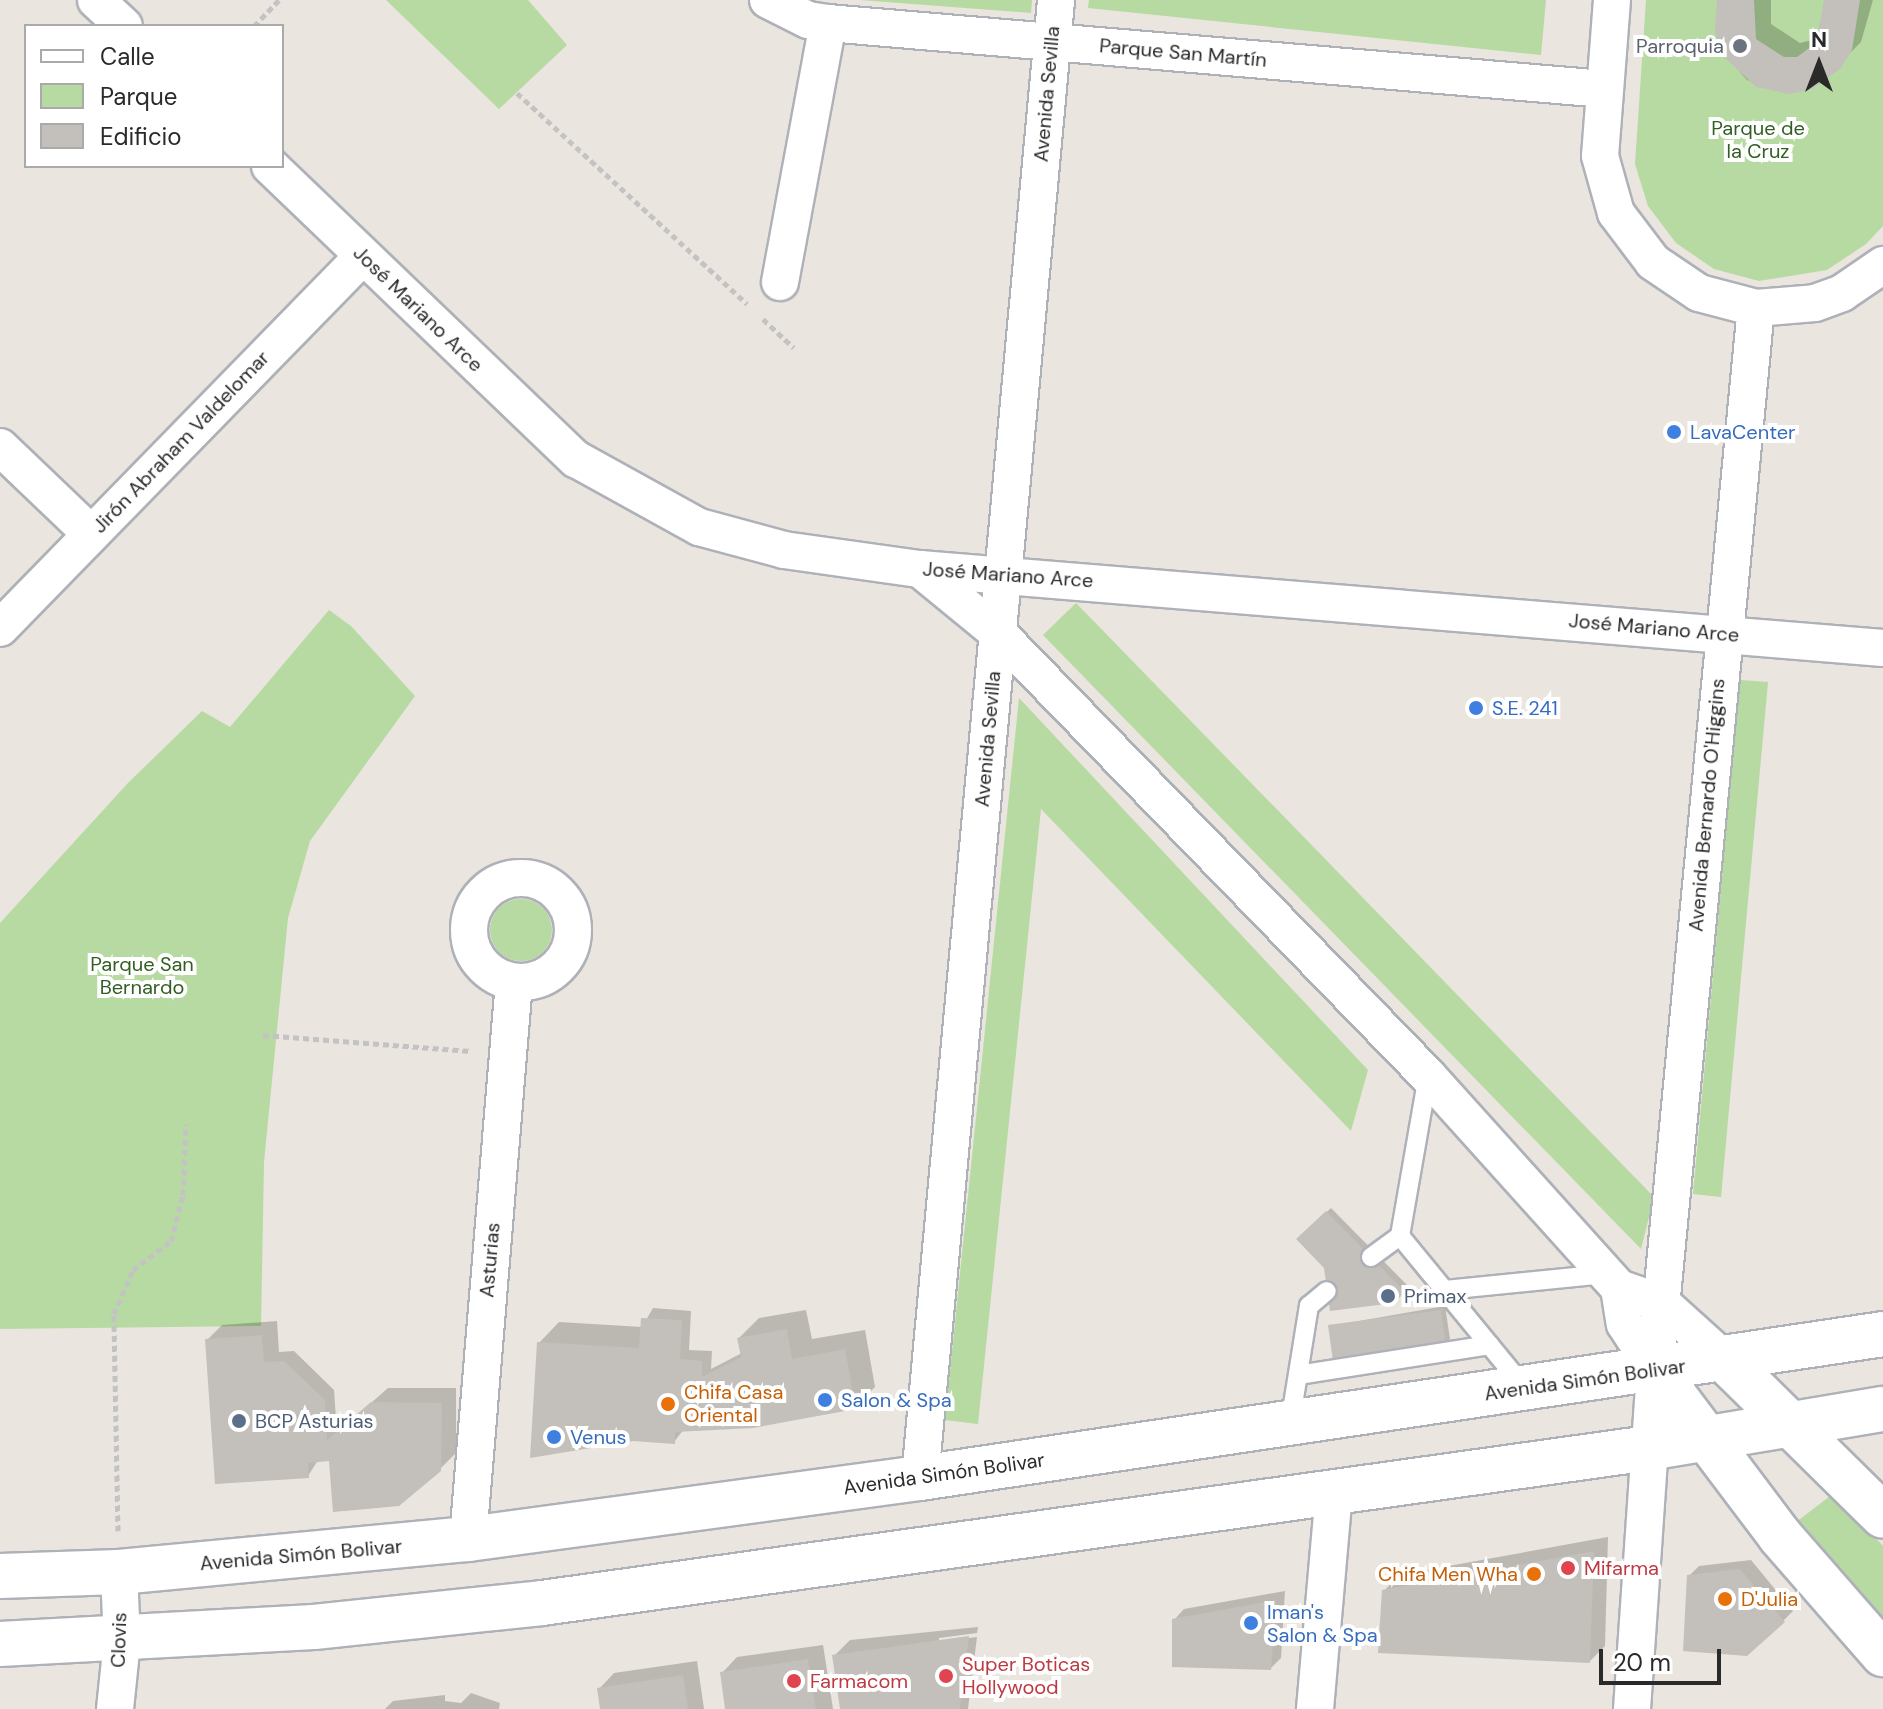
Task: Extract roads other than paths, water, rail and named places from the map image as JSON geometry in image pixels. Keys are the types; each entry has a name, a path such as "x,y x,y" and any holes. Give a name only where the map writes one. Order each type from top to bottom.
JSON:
{"main road":[{"name":"Avenida Simón Bolivar","path":"0,1576 119,1572 468,1539 920,1478 1883,1334"},
{"path":"1724,1359 1883,1516"},
{"path":"1655,1370 1780,1536 1883,1654"},
{"path":"0,1644 122,1641 542,1603 1649,1448 1883,1409"}],"street":[{"path":"96,0 122,24"},
{"name":"Parque San Martín","path":"768,0 808,20 828,23 1604,89"},
{"name":"Avenida Sevilla","path":"920,1478 1056,0"},
{"path":"1612,0 1604,89 1603,171 1616,213 1631,238 1653,262 1699,293 1756,308 1815,303 1842,293 1883,265"},
{"path":"780,282 828,23"},
{"name":"José Mariano Arce","path":"272,168 576,459 639,498 699,527 784,550 920,569 1883,648"},
{"name":"Jirón Abraham Valdelomar","path":"0,628 362,257"},
{"name":"Avenida Bernardo O'Higgins","path":"1632,1709 1655,1370 1756,308"},
{"path":"0,447 91,534"},
{"path":"920,569 998,633 1428,1076 1612,1281 1662,1303 1724,1359"},
{"name":"Asturias","path":"468,1539 514,982"},
{"path":"1612,1281 1625,1324 1655,1370"},
{"path":"1315,1709 1334,1491"},
{"name":"Clovis","path":"115,1709 122,1641 119,1572"}],"lane":[{"path":"1371,1257 1400,1236 1428,1076"},
{"path":"1400,1236 1526,1389"},
{"path":"1445,1290 1612,1281"},
{"path":"1290,1424 1309,1306 1327,1291"},
{"path":"1298,1375 1490,1345"}],"place":[{"name":"Parroquia","path":"1740,46"},
{"name":"LavaCenter","path":"1674,432"},
{"name":"S.E. 241","path":"1476,708"},
{"name":"Primax","path":"1388,1296"},
{"name":"Salon & Spa","path":"825,1400"},
{"name":"Chifa Casa Oriental","path":"668,1404"},
{"name":"BCP Asturias","path":"239,1421"},
{"name":"Venus","path":"554,1437"},
{"name":"Mifarma","path":"1568,1568"},
{"name":"Chifa Men Wha","path":"1534,1574"},
{"name":"D'Julia","path":"1725,1599"},
{"name":"Iman's Salon & Spa","path":"1251,1623"},
{"name":"Super Boticas Hollywood","path":"946,1676"},
{"name":"Farmacom","path":"794,1681"}],"park label":[{"name":"Parque de la Cruz","path":"1758,140"},
{"name":"Parque San Bernardo","path":"142,976"}]}
